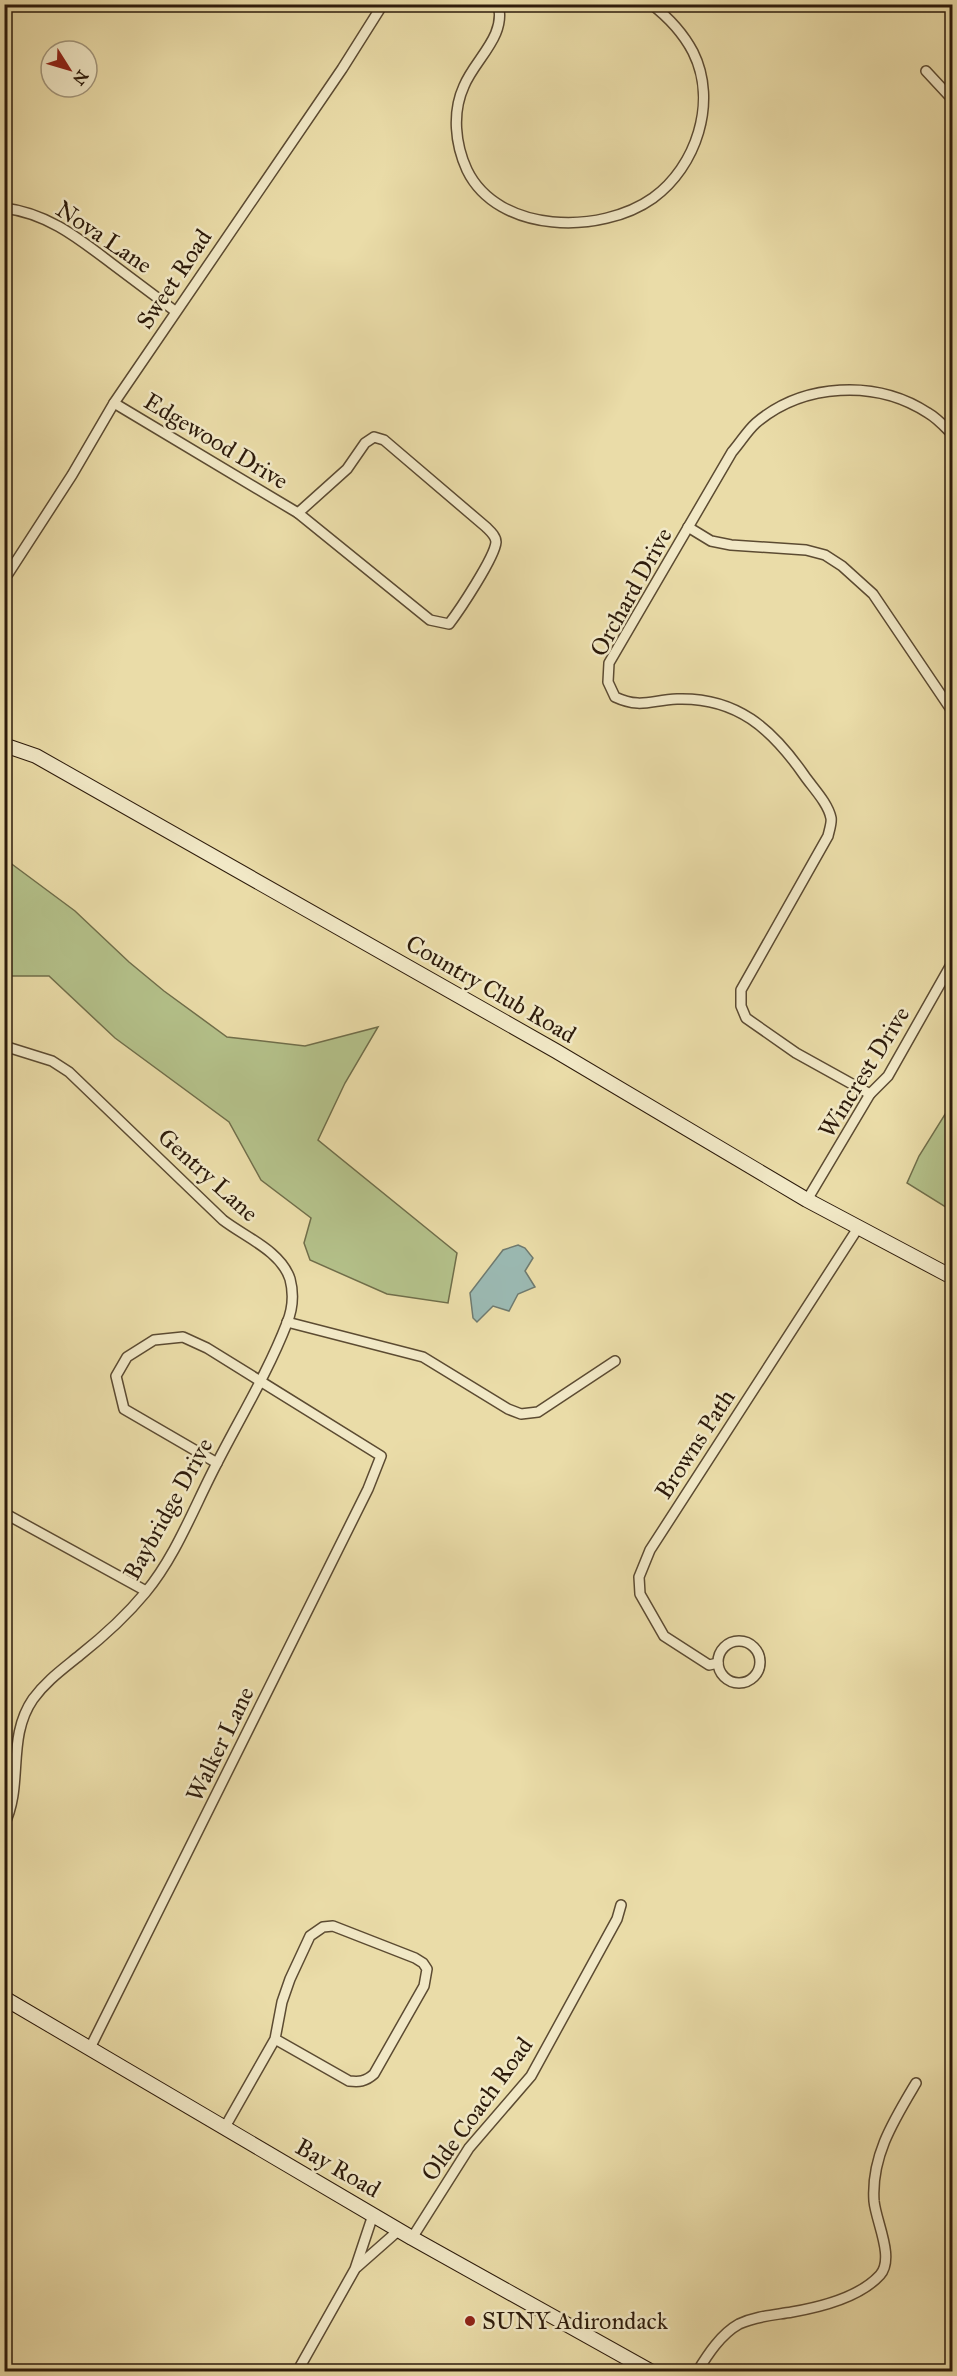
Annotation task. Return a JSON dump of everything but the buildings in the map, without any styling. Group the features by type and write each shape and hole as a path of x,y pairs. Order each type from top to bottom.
{"street":[{"name":"Sweet Road","path":"4,580 72,475 114,403 342,69 383,4"},
{"path":"498,4 500,10 497,32 461,93 457,109 457,141 468,171 485,195 511,211 544,222 586,222 626,213 653,198 679,174 695,145 703,111 702,80 693,52 670,19 651,4"},
{"path":"927,71 952,99"},
{"name":"Nova Lane","path":"4,208 24,210 52,221 175,311"},
{"name":"Orchard Drive","path":"870,1094 796,1053 746,1018 741,1006 741,990 828,836 831,819 825,805 784,746 764,727 734,709 701,699 630,704 615,697 608,682 609,663 732,452 755,424 780,407 812,395 851,388 890,395 928,413 952,434"},
{"name":"Edgewood Drive","path":"114,403 298,513 430,620 449,624 473,587 496,544 495,538 486,526 384,440 374,437 365,443 347,469 298,513"},
{"path":"688,527 711,541 731,545 806,550 825,555 842,566 873,594 952,711"},
{"name":"Country Club Road","path":"4,745 36,756 65,772 556,1051 807,1200 952,1277"},
{"name":"Wincrest Drive","path":"807,1200 870,1094 888,1076 952,963"},
{"name":"Gentry Lane","path":"4,1046 52,1061 69,1072 223,1220 242,1235 266,1248 282,1262 290,1278 294,1298 287,1322 260,1382"},
{"name":"Browns Path","path":"718,1663 709,1665 664,1636 640,1594 639,1577 650,1550 858,1228"},
{"path":"287,1322 423,1358 508,1409 521,1414 538,1412 615,1361"},
{"path":"217,1463 124,1409 116,1376 121,1366 127,1357 154,1340 183,1337 207,1348 260,1382"},
{"name":"Walker Lane","path":"90,2048 368,1489 381,1456 260,1382"},
{"name":"Baybridge Drive","path":"4,1825 14,1796 15,1749 23,1717 32,1700 45,1683 120,1622 161,1572 260,1382"},
{"path":"4,1514 146,1592"},
{"name":"Browns Path","path":"738,1641 753,1646 760,1660 755,1676 740,1683 725,1677 718,1663 723,1647 738,1641"},
{"name":"Olde Coach Road","path":"412,2238 469,2148 531,2076 617,1918 621,1905"},
{"path":"225,2127 275,2039 282,2002 290,1978 310,1936 323,1927 333,1926 415,1958 427,1969 424,1986 374,2074 368,2080 349,2081 275,2039"},
{"name":"Bay Road","path":"4,1998 412,2238 652,2372"},
{"path":"697,2372 725,2334 739,2324 758,2317 795,2312 834,2301 872,2282 885,2268 887,2260 876,2218 874,2199 877,2160 884,2140 916,2083"},
{"path":"297,2372 355,2269 373,2215"},
{"path":"355,2269 399,2230"}],"green space":[{"path":"5,859 75,911 129,962 164,991 227,1037 305,1046 378,1027 345,1083 318,1140 457,1253 448,1303 387,1294 310,1260 304,1243 311,1218 261,1180 229,1122 115,1038 49,976 5,976"},
{"path":"952,1103 952,1211 907,1183 919,1156"}],"water":[{"path":"518,1245 525,1248 533,1258 525,1271 535,1287 518,1294 509,1311 493,1306 477,1322 473,1318 470,1293 503,1250"}],"place":[{"name":"SUNY Adirondack","path":"470,2321"}]}
